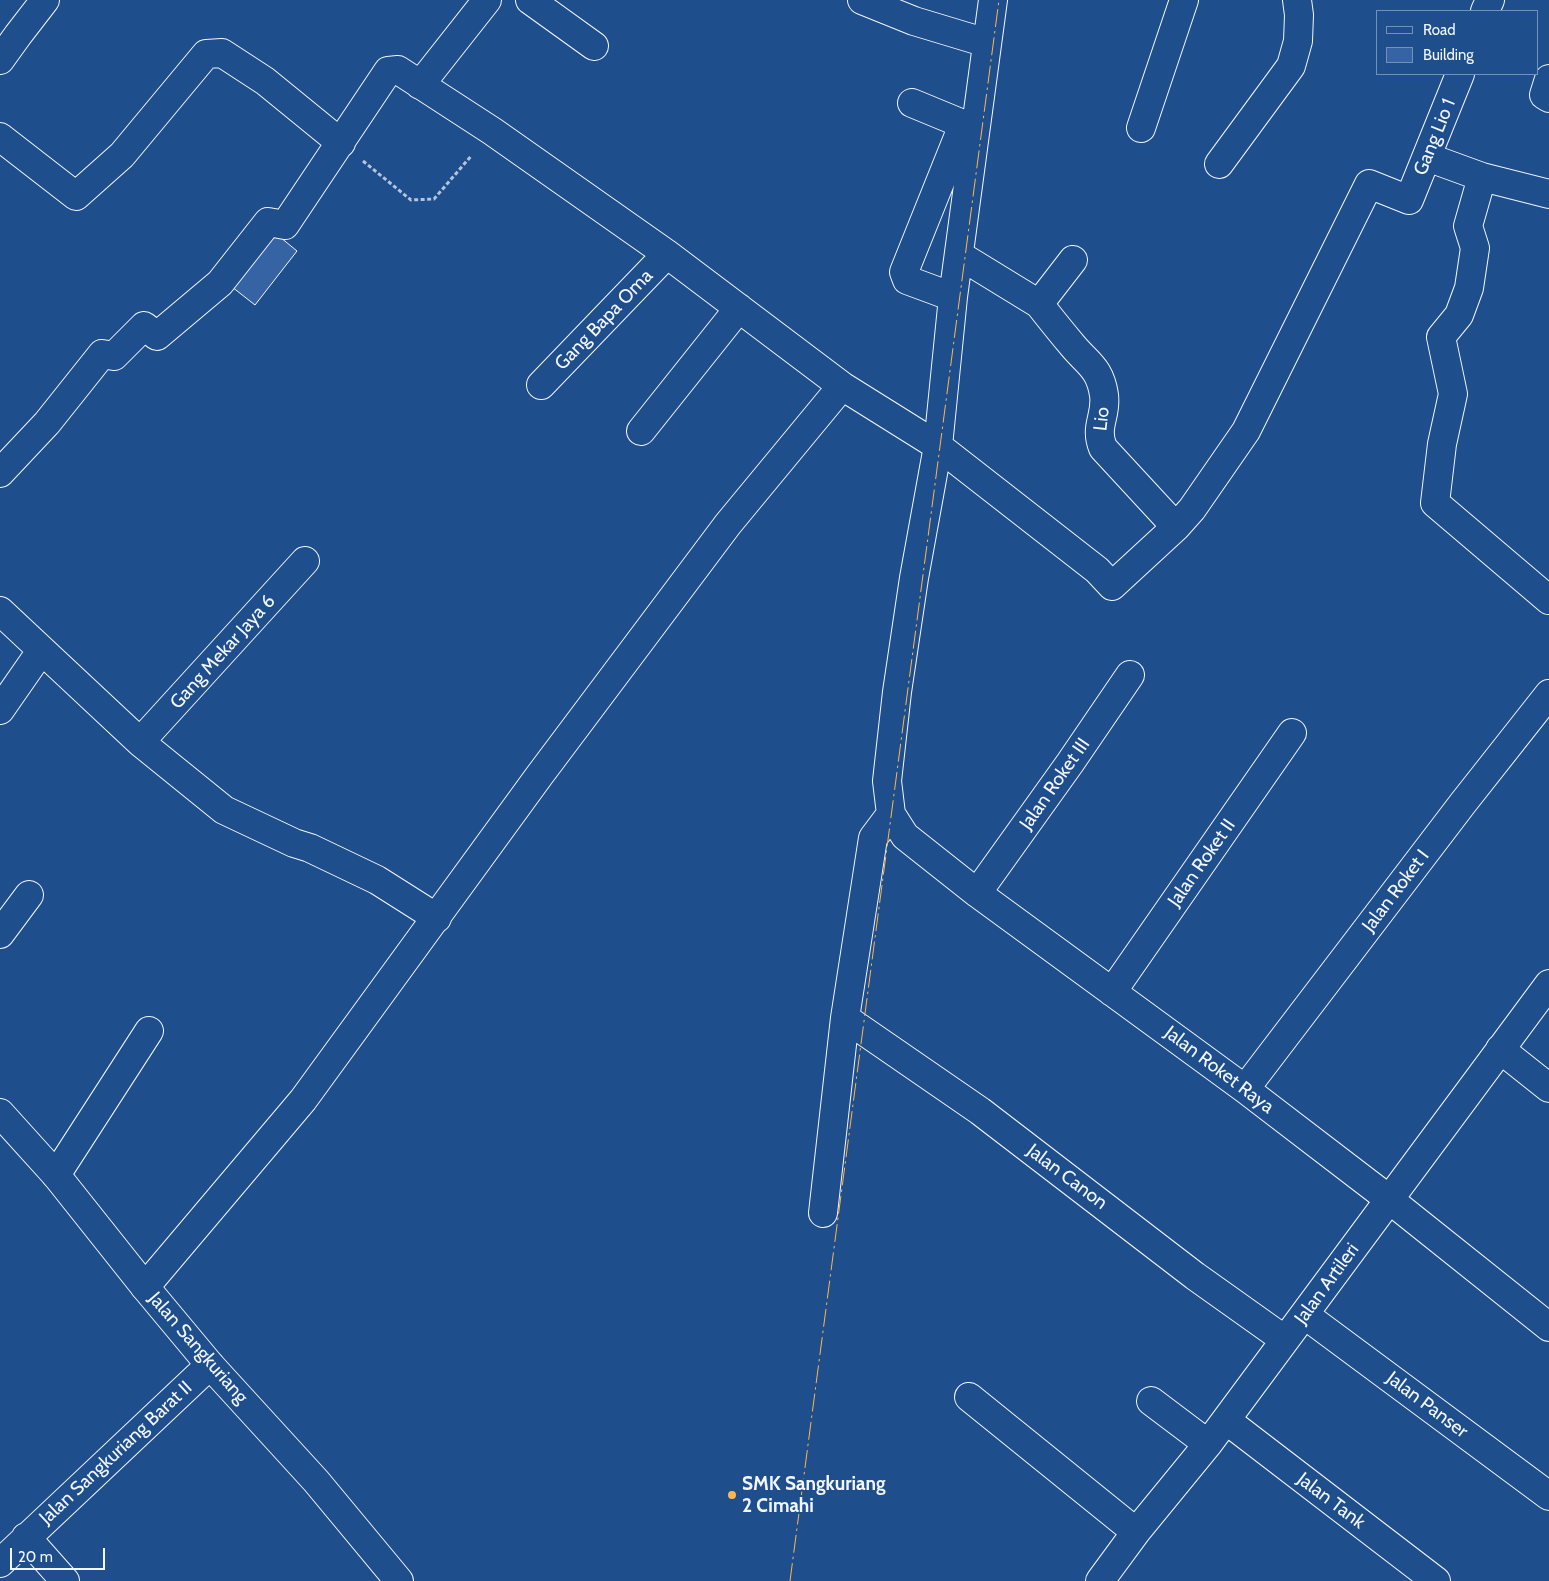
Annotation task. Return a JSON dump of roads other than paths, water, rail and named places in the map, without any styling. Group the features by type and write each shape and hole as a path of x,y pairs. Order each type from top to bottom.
{"street":[{"path":"0,60 46,0"},
{"path":"420,85 487,0"},
{"path":"530,0 594,46"},
{"path":"862,0 914,21 987,43"},
{"path":"823,1212 845,1018 873,838 891,814 887,781 897,692 914,578 938,446 959,256 969,127 987,43 993,0"},
{"path":"1141,128 1184,0"},
{"path":"1219,164 1291,66 1298,40 1299,16 1297,0"},
{"path":"0,137 76,196 122,155 206,54 222,53 265,80 340,143"},
{"path":"0,473 47,424 102,354 114,356 144,326 157,336 220,283 268,222 286,225 388,71 398,70 492,131 667,254 842,386 938,446 1097,570 1110,586 1176,526"},
{"name":"Gang Lio 1","path":"1176,526 1192,509 1246,431 1369,184 1409,200 1460,75"},
{"path":"1549,79 1544,92 1544,95 1549,98"},
{"path":"912,103 969,127"},
{"path":"953,297 907,280 904,272 969,127"},
{"path":"1427,157 1482,177 1548,189"},
{"path":"1482,177 1468,226 1475,248 1469,288 1459,315 1441,337 1453,394 1442,444 1435,503 1549,600"},
{"name":"Gang Bapa Oma","path":"541,385 667,254"},
{"name":"Lio","path":"959,256 1039,304 1076,349 1089,361 1100,378 1105,402 1099,424 1103,448 1176,526"},
{"path":"1039,304 1074,260"},
{"path":"641,431 739,308"},
{"path":"145,1287 303,1100 539,776 728,524 842,386"},
{"name":"Gang Mekar Jaya 6","path":"140,742 306,561"},
{"path":"0,611 140,742 224,810 377,880 437,918"},
{"path":"0,710 41,651"},
{"name":"Jalan Roket III","path":"977,893 1130,675"},
{"name":"Jalan Roket I","path":"1245,1089 1456,811 1549,694"},
{"name":"Jalan Roket II","path":"1112,992 1292,733"},
{"name":"Jalan Roket Raya","path":"891,814 905,836 977,893 1245,1089 1390,1200 1549,1327"},
{"path":"0,934 29,895"},
{"name":"Jalan Artileri","path":"1100,1581 1136,1532 1208,1444 1549,984"},
{"name":"Jalan Canon","path":"845,1018 980,1110 1195,1276 1285,1340"},
{"path":"56,1175 149,1031"},
{"path":"1500,1049 1549,1088"},
{"name":"Jalan Sangkuriang","path":"0,1113 56,1175 210,1365 316,1481 399,1581"},
{"name":"Jalan Panser","path":"1305,1315 1549,1496"},
{"name":"Jalan Sangkuriang Barat II","path":"0,1563 210,1365"},
{"path":"969,1397 1136,1532"},
{"path":"1151,1401 1208,1444"},
{"name":"Jalan Tank","path":"1226,1420 1436,1581"},
{"path":"26,1537 65,1581"}],"place":[{"name":"SMK Sangkuriang 2 Cimahi","path":"732,1495"}]}
